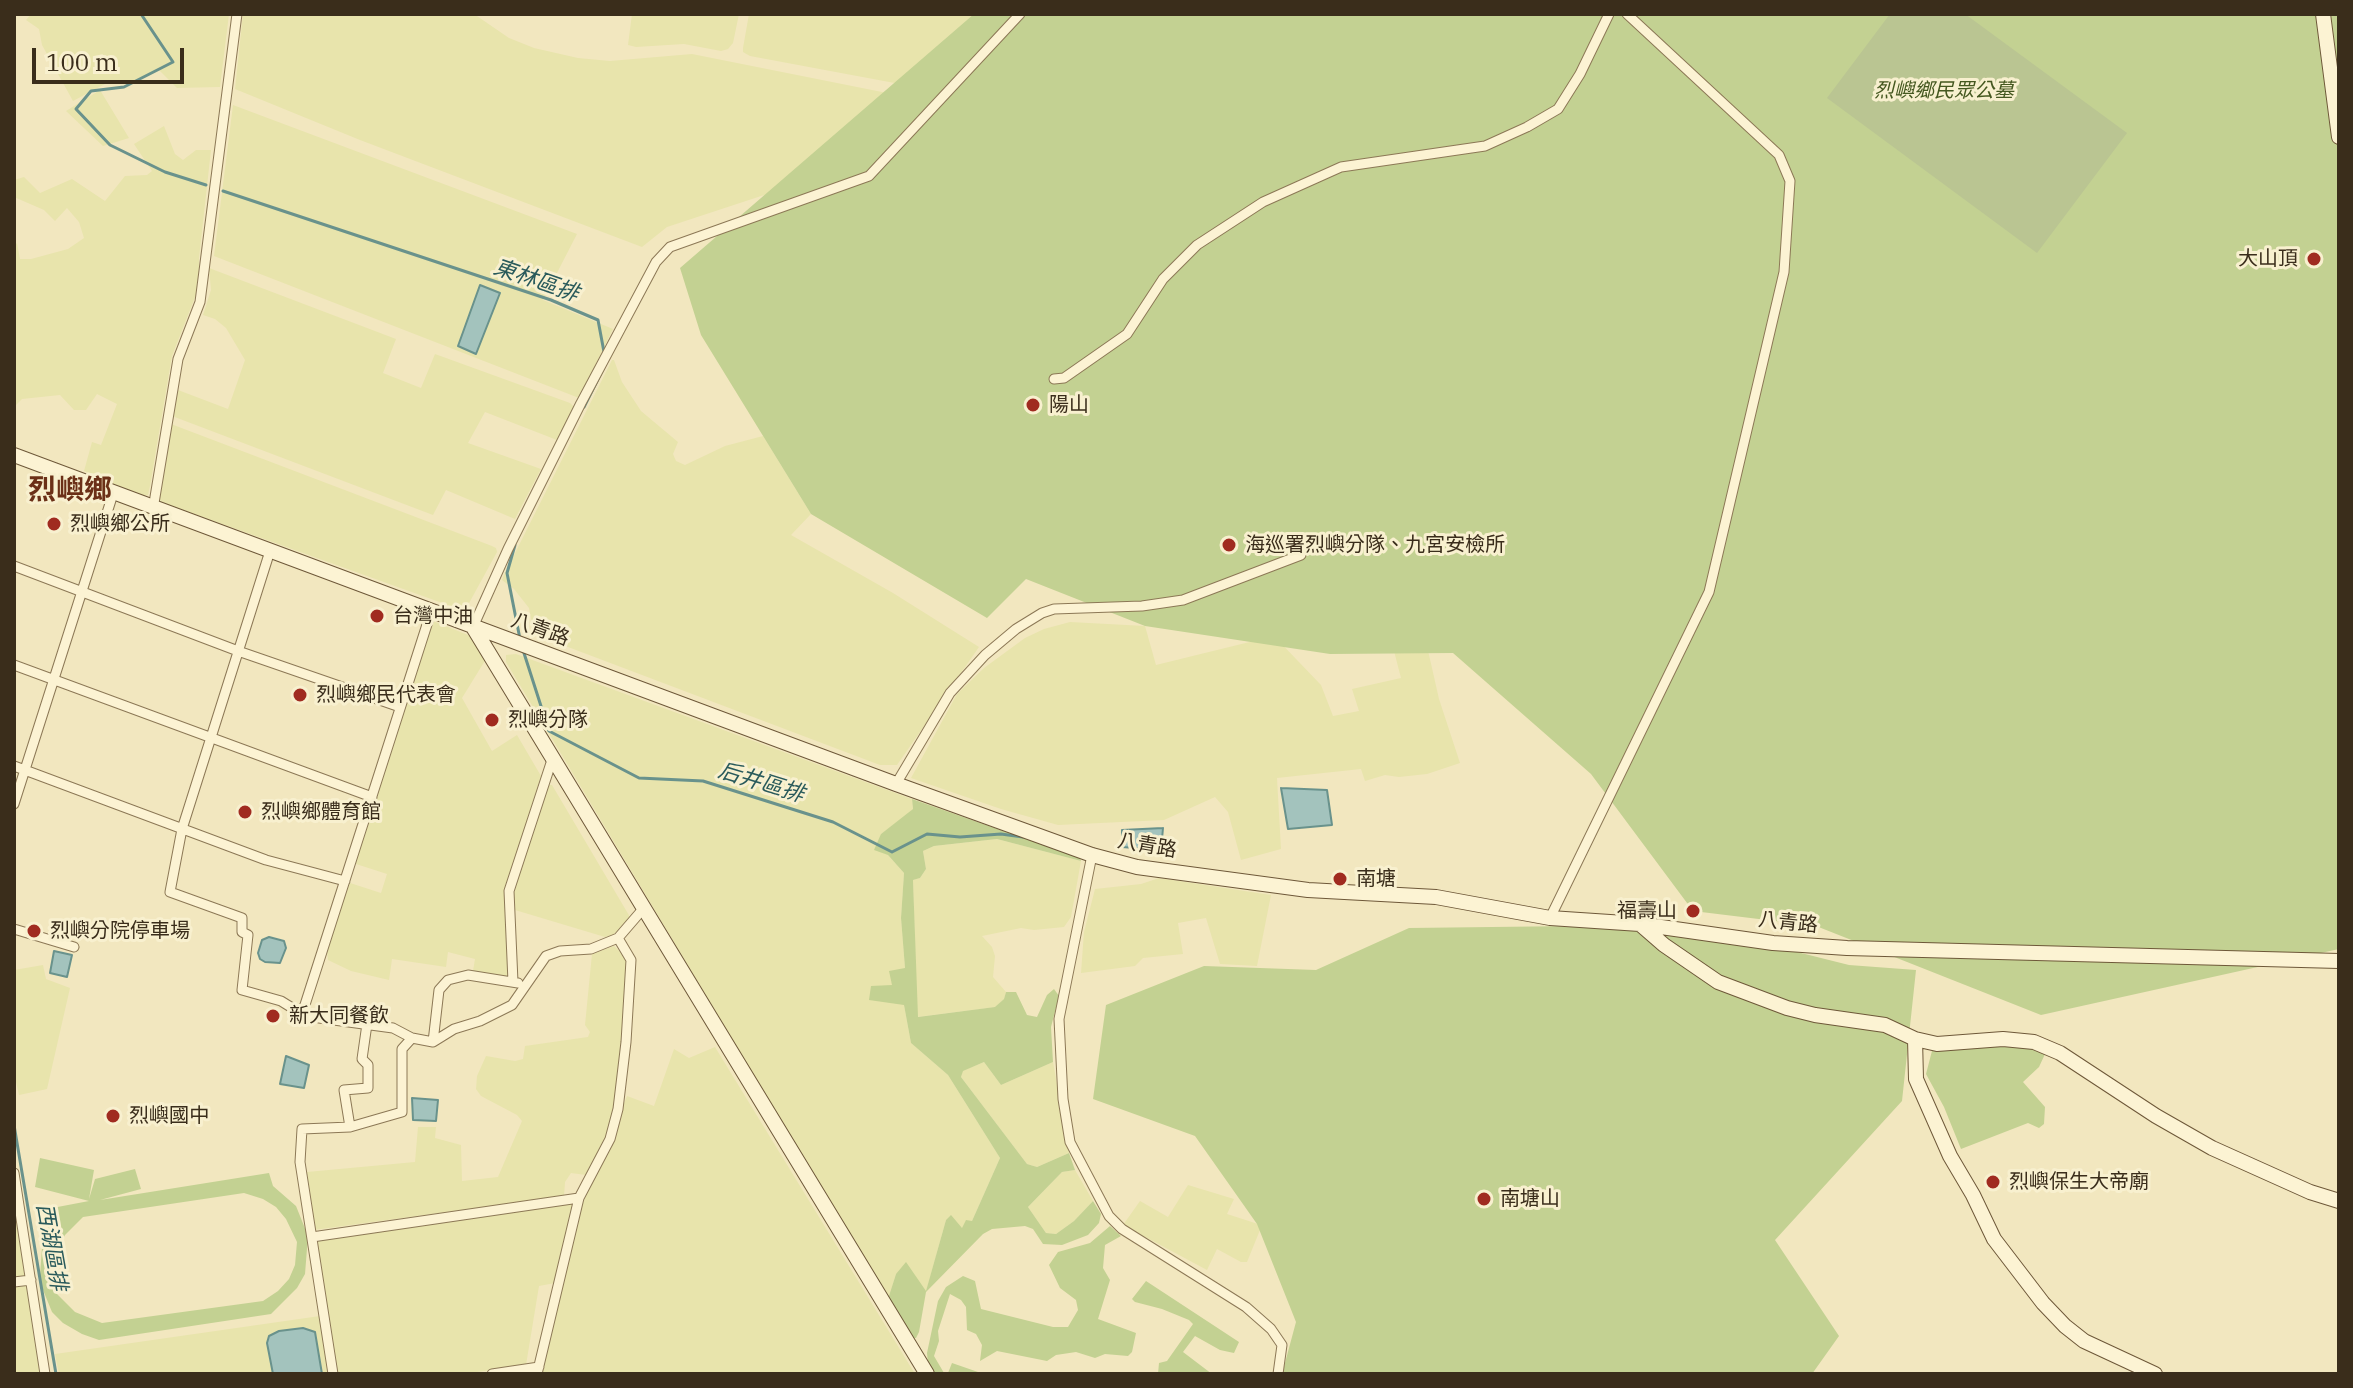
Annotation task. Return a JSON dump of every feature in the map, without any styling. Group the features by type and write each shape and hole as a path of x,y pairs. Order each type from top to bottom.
{"main road":[{"path":"2323,14 2339,137"},
{"name":"八青路","path":"14,455 896,784 1092,855 1153,869 1308,890 1436,897 1550,918 1640,924 1773,943 1847,948 2339,961"},
{"path":"473,627 927,1374"},
{"path":"1640,924 1664,945 1718,982 1787,1008 1885,1025 1915,1039 1937,1044 2003,1039 2034,1042 2060,1053 2156,1116 2212,1148 2310,1192 2339,1201"},
{"path":"1915,1039 1916,1079 1950,1156 1994,1239 2043,1303 2065,1326 2084,1341 2155,1374"}],"street":[{"path":"153,509 178,359 200,302 237,14"},
{"path":"473,627 581,403 656,262 670,247 869,176 1020,14"},
{"path":"1054,379 1064,378 1127,334 1163,279 1197,245 1263,202 1341,167 1485,146 1558,109 1580,74 1609,14"},
{"path":"1550,918 1709,592 1784,272 1790,181 1779,155 1627,14"},
{"path":"14,804 113,494"},
{"path":"270,551 182,829 170,892 242,918 242,932 248,935 242,990 281,1001 302,1014 393,1028 412,1038 433,1042 454,1029 480,1021 512,1005 546,956 560,951 591,949 618,938 643,909"},
{"path":"896,784 950,693 985,655 1016,629 1042,613 1054,609 1142,606 1183,600 1301,555"},
{"path":"14,566 238,651 400,707"},
{"path":"302,1014 431,612"},
{"path":"14,665 372,797"},
{"path":"513,982 509,891 552,760"},
{"path":"14,766 266,860 345,881"},
{"path":"1092,855 1059,1019 1063,1099 1070,1142 1109,1216 1122,1229 1246,1307 1271,1329 1282,1345 1278,1374"},
{"path":"14,929 74,947"},
{"path":"492,1374 538,1370 579,1198 610,1139 618,1109 626,1042 631,960 618,938"},
{"path":"433,1042 439,990 448,980 468,975 526,985"},
{"path":"350,1127 344,1090 368,1088 368,1065 362,1059 367,1024"},
{"path":"333,1374 300,1162 302,1129 350,1127 402,1112 402,1049 412,1038"},
{"path":"14,1173 45,1374"},
{"path":"312,1237 579,1198"},
{"path":"14,1282 31,1280"}],"shaded area":[{"path":"31,14 229,14 220,87 177,88 159,70 129,84 105,84 73,101 42,45 39,29 26,20"},
{"path":"243,14 474,14 509,38 534,48 578,58 610,61 692,54 907,97 837,171 667,227 642,247 235,89"},
{"path":"632,14 739,14 733,43 721,51 684,44 628,45"},
{"path":"749,14 1008,14 932,90 750,56 743,52"},
{"path":"100,90 129,138 103,146 66,111"},
{"path":"233,105 577,234 543,300 613,329 579,398 214,256"},
{"path":"164,126 175,154 183,160 196,150 211,150 199,258 199,287 172,356 150,486 148,495 141,496 84,471 92,442 101,445 117,404 97,394 86,410 74,410 60,395 22,399 14,407 14,246 17,243 20,259 31,259 68,249 84,238 79,222 67,208 55,221 44,210 14,197 14,180 24,177 40,193 72,179 105,201 125,176 147,175 152,171 134,144"},
{"path":"209,268 396,339 383,373 421,388 435,354 570,403 574,407 557,440 485,412 468,443 541,469 515,519 446,490 433,515 172,416 178,390 228,409 245,360 226,328 215,319 203,315 211,290"},
{"path":"612,360 641,411 678,442 673,454 676,461 685,465 725,446 763,436 811,514 791,535 979,647 897,765 880,765 531,633 529,608 502,580"},
{"path":"171,424 492,546 497,552 468,605 459,609 161,502 159,497"},
{"path":"433,621 475,639 486,659 462,698 492,751 517,735 541,776 507,884 505,911 509,977 473,971 475,959 448,952 446,967 392,959 389,980 351,971 328,960 327,951 347,882 381,893 387,874 353,863"},
{"path":"1070,622 1145,626 1156,665 1274,636 1321,685 1333,716 1359,711 1352,689 1401,678 1394,651 1427,646 1439,699 1460,763 1427,774 1385,775 1365,781 1361,769 1277,778 1281,849 1241,860 1228,812 1215,797 1164,820 1058,825 911,778 957,694 984,668 1025,638"},
{"path":"516,654 912,799 913,809 909,814 881,834 888,855 904,873 901,918 904,1005 911,1043 948,1075 1000,1158 972,1221 962,1228 946,1220 926,1292 896,1274 888,1299 506,662 506,655"},
{"path":"549,785 552,785 630,917 613,935 605,937 515,910 511,896"},
{"path":"997,839 1081,861 1071,917 1064,927 1021,928 982,936 995,956 993,977 1006,992 996,1007 917,1017 913,880 920,878 926,869 923,851 934,846"},
{"path":"1159,878 1271,895 1257,966 1220,964 1206,918 1178,923 1183,954 1143,958 1135,966 1081,973 1084,932 1095,889 1141,884"},
{"path":"614,946 627,958 614,1110 603,1146 586,1175 571,1173 565,1182 564,1196 314,1230 307,1172 415,1162 418,1127 436,1127 435,1138 461,1145 462,1181 498,1177 522,1121 517,1115 481,1096 476,1089 477,1076 486,1056 515,1061 523,1059 525,1046 588,1037 590,1032 585,1025 592,954"},
{"path":"43,965 46,979 70,988 47,1089 19,1095 14,1073 14,970"},
{"path":"715,1047 915,1374 542,1374 581,1208 627,1096 654,1106 674,1049 689,1058"},
{"path":"984,1062 1001,1085 1053,1062 1069,1153 1037,1167 1027,1164 961,1077 962,1071"},
{"path":"1075,1170 1093,1201 1056,1234 1046,1233 1028,1207 1062,1172"},
{"path":"1188,1185 1234,1199 1227,1214 1258,1224 1260,1230 1247,1262 1217,1249 1207,1270 1123,1225 1140,1201 1168,1217"},
{"path":"14,1200 27,1276 14,1277"},
{"path":"574,1202 555,1283 539,1286 526,1365 463,1374 336,1374 316,1241"},
{"path":"14,1285 27,1285 40,1374 14,1374"},
{"path":"320,1316 330,1374 59,1374 55,1354"}],"green space":[{"path":"974,14 2339,14 2339,949 2041,1015 1816,926 1693,911 1591,774 1453,653 1330,654 1145,626 1026,579 987,618 811,514 701,335 680,268"},
{"name":"烈嶼鄉民眾公墓","path":"1890,14 1965,14 2127,133 2037,253 1827,98"},
{"path":"912,799 1080,858 1081,861 997,839 934,846 923,851 926,869 920,878 913,880 918,1017 995,1007 1004,999 1006,992 1016,992 1027,1015 1037,1017 1047,995 1054,989 1059,996 1051,1027 1053,1062 1001,1085 984,1062 963,1071 961,1077 1027,1164 1037,1167 1069,1153 1075,1170 1062,1172 1028,1207 1046,1233 1056,1234 1093,1201 1101,1214 1099,1223 1088,1235 1062,1245 1043,1244 1033,1229 1025,1226 992,1229 983,1234 926,1292 916,1338 912,1338 888,1299 896,1274 906,1262 926,1291 946,1220 951,1215 962,1228 966,1220 972,1221 1000,1158 948,1075 911,1043 904,1005 869,1000 871,986 892,985 889,971 905,968 901,918 904,873 888,855 874,850 881,834 913,809"},
{"path":"1575,926 1745,939 1849,965 1916,970 1902,1101 1775,1240 1839,1336 1812,1374 1282,1374 1296,1322 1257,1224 1195,1136 1093,1099 1106,1005 1204,966 1316,970 1409,928"},
{"path":"2002,1043 2029,1046 2045,1054 2039,1067 2023,1082 2045,1107 2044,1124 2039,1128 2028,1123 1961,1149 1926,1074 1933,1047"},
{"path":"40,1158 94,1170 89,1199 95,1179 135,1169 141,1189 100,1200 269,1173 273,1186 296,1206 308,1236 305,1274 297,1288 271,1314 99,1340 63,1323 52,1312 40,1275 42,1248 48,1229 47,1209 89,1201 35,1187","holes":["244,1193 276,1207 286,1219 297,1242 295,1265 289,1279 263,1301 102,1323 75,1312 55,1292 50,1282 55,1253 65,1235 83,1217"]},
{"path":"1110,1226 1121,1236 1105,1245 1103,1268 1110,1280 1098,1319 1136,1333 1132,1352 1128,1356 1105,1354 1095,1358 1076,1352 1056,1355 1047,1361 997,1351 980,1361 982,1345 976,1334 967,1330 966,1307 950,1294 934,1356 944,1373 948,1373 952,1363 978,1372 935,1374 928,1364 927,1353 938,1301 946,1287 963,1276 975,1281 981,1309 1053,1327 1068,1327 1078,1310 1076,1300 1060,1288 1049,1265 1058,1252 1090,1243"},
{"path":"1146,1281 1239,1342 1234,1353 1220,1350 1195,1336 1183,1352 1212,1374 1158,1374 1159,1363 1167,1361 1193,1324 1162,1309 1135,1302 1132,1299"}],"water":[{"path":"480,285 500,293 476,354 458,346"},
{"path":"1281,788 1327,790 1332,825 1288,829"},
{"path":"1163,828 1161,850 1122,847 1122,830"},
{"path":"269,937 284,941 286,948 280,963 260,959 258,953 262,940"},
{"path":"54,951 72,955 67,977 50,973"},
{"path":"286,1056 309,1065 304,1088 280,1084"},
{"path":"412,1098 438,1100 436,1121 413,1120"},
{"path":"303,1328 315,1332 322,1374 273,1374 267,1343 269,1336 279,1331"}],"waterway":[{"name":"東林區排","path":"141,14 173,62 124,87 91,91 76,109 110,145 165,172 206,185"},
{"name":"東林區排","path":"223,191 551,300 598,320 604,352"},
{"name":"東林區排","path":"584,407 604,367"},
{"name":"東林區排","path":"515,545 507,573 520,639"},
{"name":"后井區排","path":"523,650 549,731 639,778 703,781 833,822 892,852 927,834 1023,837"},
{"name":"西湖區排","path":"14,1125 56,1374"}],"place":[{"name":"大山頂","path":"2314,259"},
{"name":"陽山","path":"1033,405"},
{"name":"烈嶼鄉公所","path":"54,524"},
{"name":"海巡署烈嶼分隊、九宮安檢所","path":"1229,545"},
{"name":"台灣中油","path":"377,616"},
{"name":"烈嶼鄉民代表會","path":"300,695"},
{"name":"烈嶼分隊","path":"492,720"},
{"name":"烈嶼鄉體育館","path":"245,812"},
{"name":"南塘","path":"1340,879"},
{"name":"福壽山","path":"1693,911"},
{"name":"烈嶼分院停車場","path":"34,931"},
{"name":"新大同餐飲","path":"273,1016"},
{"name":"烈嶼國中","path":"113,1116"},
{"name":"烈嶼保生大帝廟","path":"1993,1182"},
{"name":"南塘山","path":"1484,1199"}],"district":[{"name":"烈嶼鄉","path":"70,491"}]}
